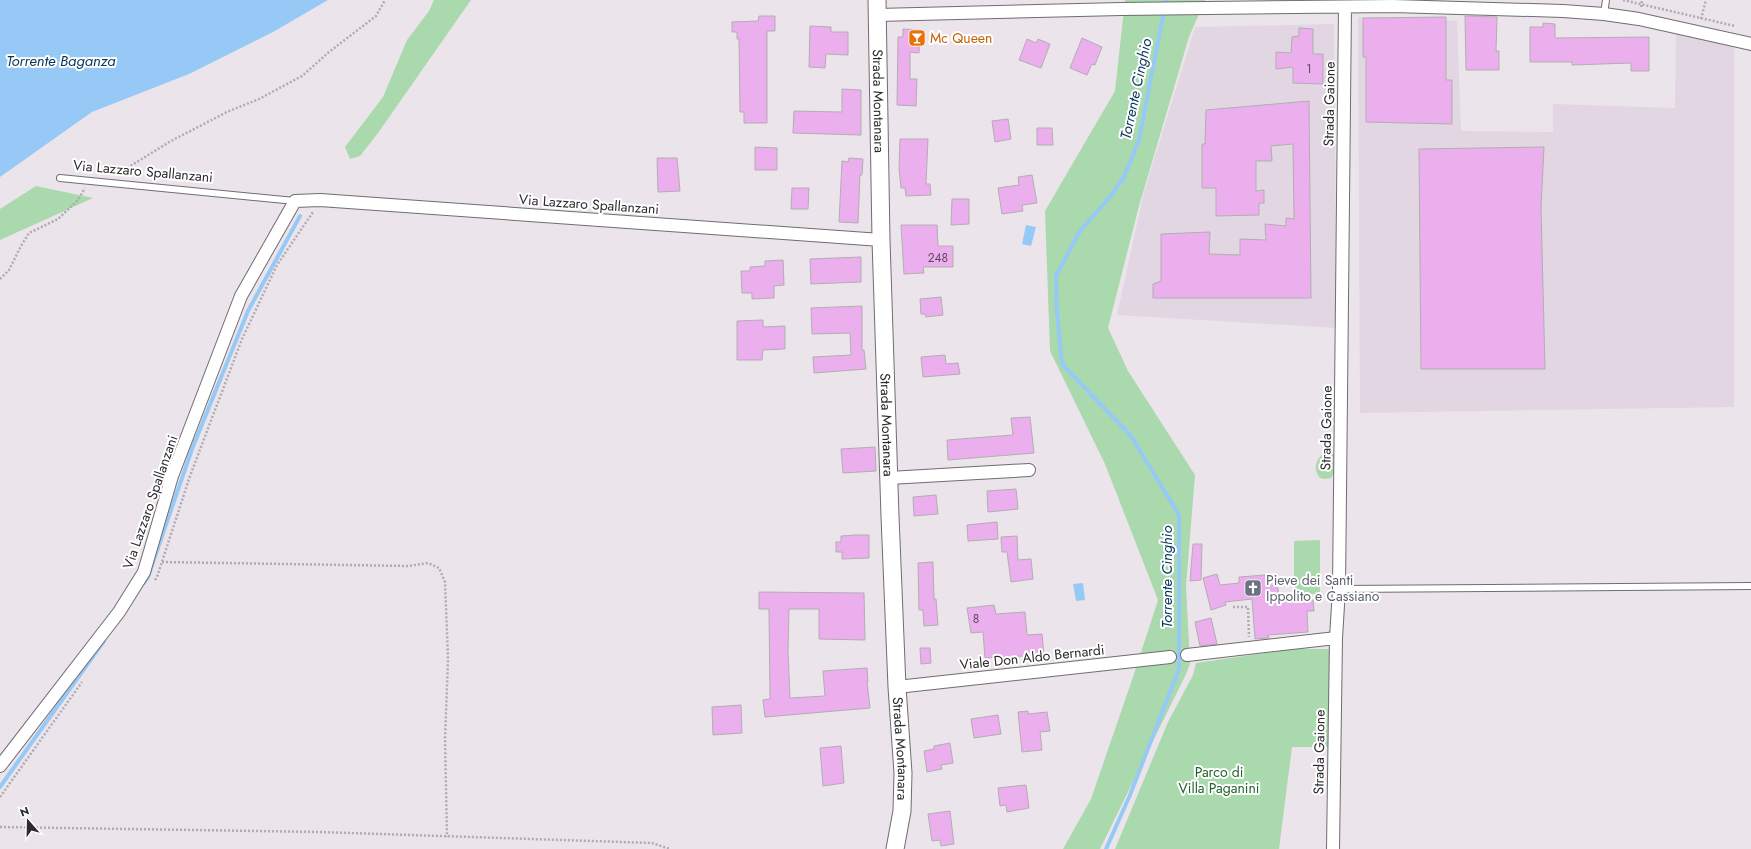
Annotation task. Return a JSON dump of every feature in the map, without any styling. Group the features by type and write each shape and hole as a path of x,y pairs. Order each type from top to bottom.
{"main road":[{"name":"Strada Montanara","path":"877,7 889,478 897,687 903,773 902,811 894,849"}],"street":[{"path":"877,7 1122,5 1147,10 1393,6 1563,11 1604,14 1683,27 1751,44"},
{"name":"Strada Gaione","path":"1333,849 1336,638 1339,589 1345,7"},
{"name":"Via Lazzaro Spallanzani","path":"0,766 119,612 144,572 172,476 241,296 295,201 328,200 882,240"},
{"path":"889,478 1029,470"},
{"path":"1187,655 1336,638"},
{"name":"Viale Don Aldo Bernardi","path":"897,687 1170,657"}],"lane":[{"path":"1604,14 1606,0"},
{"name":"Via Lazzaro Spallanzani","path":"60,178 295,201"},
{"path":"1339,589 1751,586"}],"path":[{"path":"0,279 9,270 29,233 58,219 78,200 89,181 127,168 171,141 227,112 259,99 302,76 329,52 376,16 385,0"},
{"path":"1623,0 1740,27"},
{"path":"1702,18 1706,0"},
{"path":"162,562 408,566 428,563 439,568 445,582 448,660 445,739 447,837"},
{"path":"1233,607 1248,607 1250,649"},
{"path":"0,827 320,832 652,844 670,849"}],"shaded area":[{"path":"1358,17 1457,21 1461,131 1553,132 1553,104 1675,108 1676,32 1734,48 1734,407 1360,413"},
{"path":"1334,24 1337,328 1117,315 1144,192 1195,27"}],"green space":[{"path":"434,0 471,0 378,133 360,156 350,159 345,147 383,97 407,40 429,11"},
{"path":"1125,0 1205,0 1189,37 1139,206 1108,328 1128,371 1195,475 1186,586 1190,664 1100,849 1063,849 1091,799 1158,600 1105,464 1050,351 1045,211 1115,91"},
{"path":"36,186 93,198 0,240 0,209"},
{"path":"1324,452 1330,452 1335,455 1335,472 1331,478 1325,479 1320,478 1316,471 1317,462"},
{"path":"1320,540 1320,594 1294,594 1294,541"},
{"name":"Parco di Villa Paganini","path":"1292,649 1332,649 1332,747 1292,747 1279,849 1115,849 1168,722 1193,675 1196,663"}],"water":[{"name":"Torrente Baganza","path":"0,0 328,0 273,32 189,74 92,112 0,177"},
{"path":"1026,225 1036,227 1031,246 1022,244"},
{"path":"1083,583 1085,600 1076,601 1073,584"}],"building":[{"path":"759,16 775,16 775,31 767,31 767,123 744,123 744,112 740,112 739,39 737,39 737,32 732,32 732,22 758,21"},
{"path":"1465,16 1497,17 1496,51 1499,51 1499,70 1466,70"},
{"path":"1446,17 1446,80 1452,80 1452,124 1366,122 1366,57 1363,57 1363,18"},
{"path":"1543,23 1555,24 1555,38 1649,37 1649,71 1631,71 1631,63 1572,65 1572,62 1530,62 1530,27 1543,27"},
{"path":"810,26 831,27 831,32 848,32 848,55 826,54 825,68 809,67"},
{"path":"1299,28 1313,29 1313,54 1323,54 1323,84 1293,83 1293,67 1276,69 1276,52 1291,53 1292,37 1299,36"},
{"path":"903,29 920,30 919,53 910,52 910,79 917,79 916,106 897,105 898,37 903,37"},
{"path":"1082,38 1102,47 1095,65 1092,64 1087,75 1070,68"},
{"path":"1027,39 1036,43 1038,39 1050,44 1041,68 1019,60"},
{"path":"842,89 861,90 861,135 793,133 794,111 842,112"},
{"path":"1309,101 1311,298 1153,298 1153,284 1161,281 1161,234 1210,232 1209,254 1240,255 1240,239 1266,240 1265,224 1286,226 1286,218 1294,219 1293,144 1271,146 1272,161 1256,161 1256,191 1264,190 1264,203 1259,203 1259,215 1216,216 1216,188 1202,188 1202,144 1205,144 1206,110"},
{"path":"1008,119 1011,139 995,142 992,121"},
{"path":"1037,128 1052,128 1053,145 1037,145"},
{"path":"900,139 928,139 926,184 930,184 931,195 906,196 905,188 901,188 899,168"},
{"path":"755,147 777,148 777,170 755,170"},
{"path":"1544,147 1541,207 1545,369 1421,369 1419,149"},
{"path":"657,158 677,158 680,191 658,192"},
{"path":"849,158 863,159 862,175 860,175 858,223 839,222 842,161 848,162"},
{"path":"1032,175 1037,203 1022,205 1023,211 1002,214 998,188 1019,185 1018,177"},
{"path":"792,188 809,188 808,209 791,209"},
{"path":"952,199 969,199 969,224 951,225"},
{"path":"901,225 937,225 938,246 953,246 953,267 923,267 924,273 904,274"},
{"path":"861,257 861,282 811,284 810,259"},
{"path":"783,260 784,285 774,286 774,298 752,299 752,293 742,293 741,271 750,271 750,267 765,266 765,261"},
{"path":"941,297 943,315 926,317 925,314 921,314 920,299"},
{"path":"862,306 862,350 864,350 866,369 814,373 813,357 851,355 850,333 812,334 811,308"},
{"path":"763,320 763,327 785,326 785,349 763,350 762,360 737,360 737,321"},
{"path":"945,355 946,364 958,363 960,374 923,377 921,357"},
{"path":"1030,417 1034,453 948,460 947,440 1013,435 1011,418"},
{"path":"875,447 876,471 843,473 841,449"},
{"path":"1016,489 1018,509 988,512 987,491"},
{"path":"936,495 938,514 914,516 913,497"},
{"path":"997,522 998,539 968,541 967,525"},
{"path":"869,535 869,558 842,559 842,552 836,552 836,542 841,542 841,536"},
{"path":"1017,536 1018,560 1031,559 1033,579 1011,582 1007,552 1002,552 1001,537"},
{"path":"1193,544 1202,544 1201,580 1190,581"},
{"path":"933,562 934,599 936,599 938,625 924,626 923,610 919,610 918,563"},
{"path":"1217,574 1220,585 1239,583 1239,577 1265,575 1266,584 1276,586 1278,588 1279,602 1313,600 1314,611 1307,611 1308,632 1268,635 1269,638 1255,639 1252,599 1225,602 1226,605 1211,610 1203,578"},
{"path":"759,592 864,593 865,640 819,639 819,609 789,609 788,651 790,698 825,696 823,671 867,668 870,708 765,717 763,700 770,699 769,609 759,609"},
{"path":"994,605 996,614 1025,612 1027,635 1042,634 1044,655 985,658 983,632 971,633 967,608"},
{"path":"1211,618 1217,644 1200,646 1195,622"},
{"path":"920,648 930,648 931,663 921,664"},
{"path":"741,705 742,733 713,735 712,707"},
{"path":"1028,711 1028,714 1047,712 1050,731 1040,732 1042,750 1022,752 1018,712"},
{"path":"998,715 1001,734 974,738 971,719"},
{"path":"950,743 953,763 941,765 942,769 927,772 924,751 934,749 934,746"},
{"path":"841,746 844,783 823,786 820,748"},
{"path":"1026,785 1029,808 1007,812 1006,805 1000,806 998,788"},
{"path":"950,811 954,844 941,846 940,840 932,841 928,814"}],"waterway":[{"name":"Torrente Cinghio","path":"1106,849 1130,795 1179,669 1179,515 1131,436 1062,364 1057,312 1056,276 1080,231 1110,197 1124,177 1139,140 1166,0"},
{"path":"144,583 148,577 192,449 248,311 300,216"},
{"path":"0,787 104,641"}],"place":[{"name":"Mc Queen","path":"917,38"},
{"name":"Pieve dei Santi Ippolito e Cassiano","path":"1253,588"}]}
